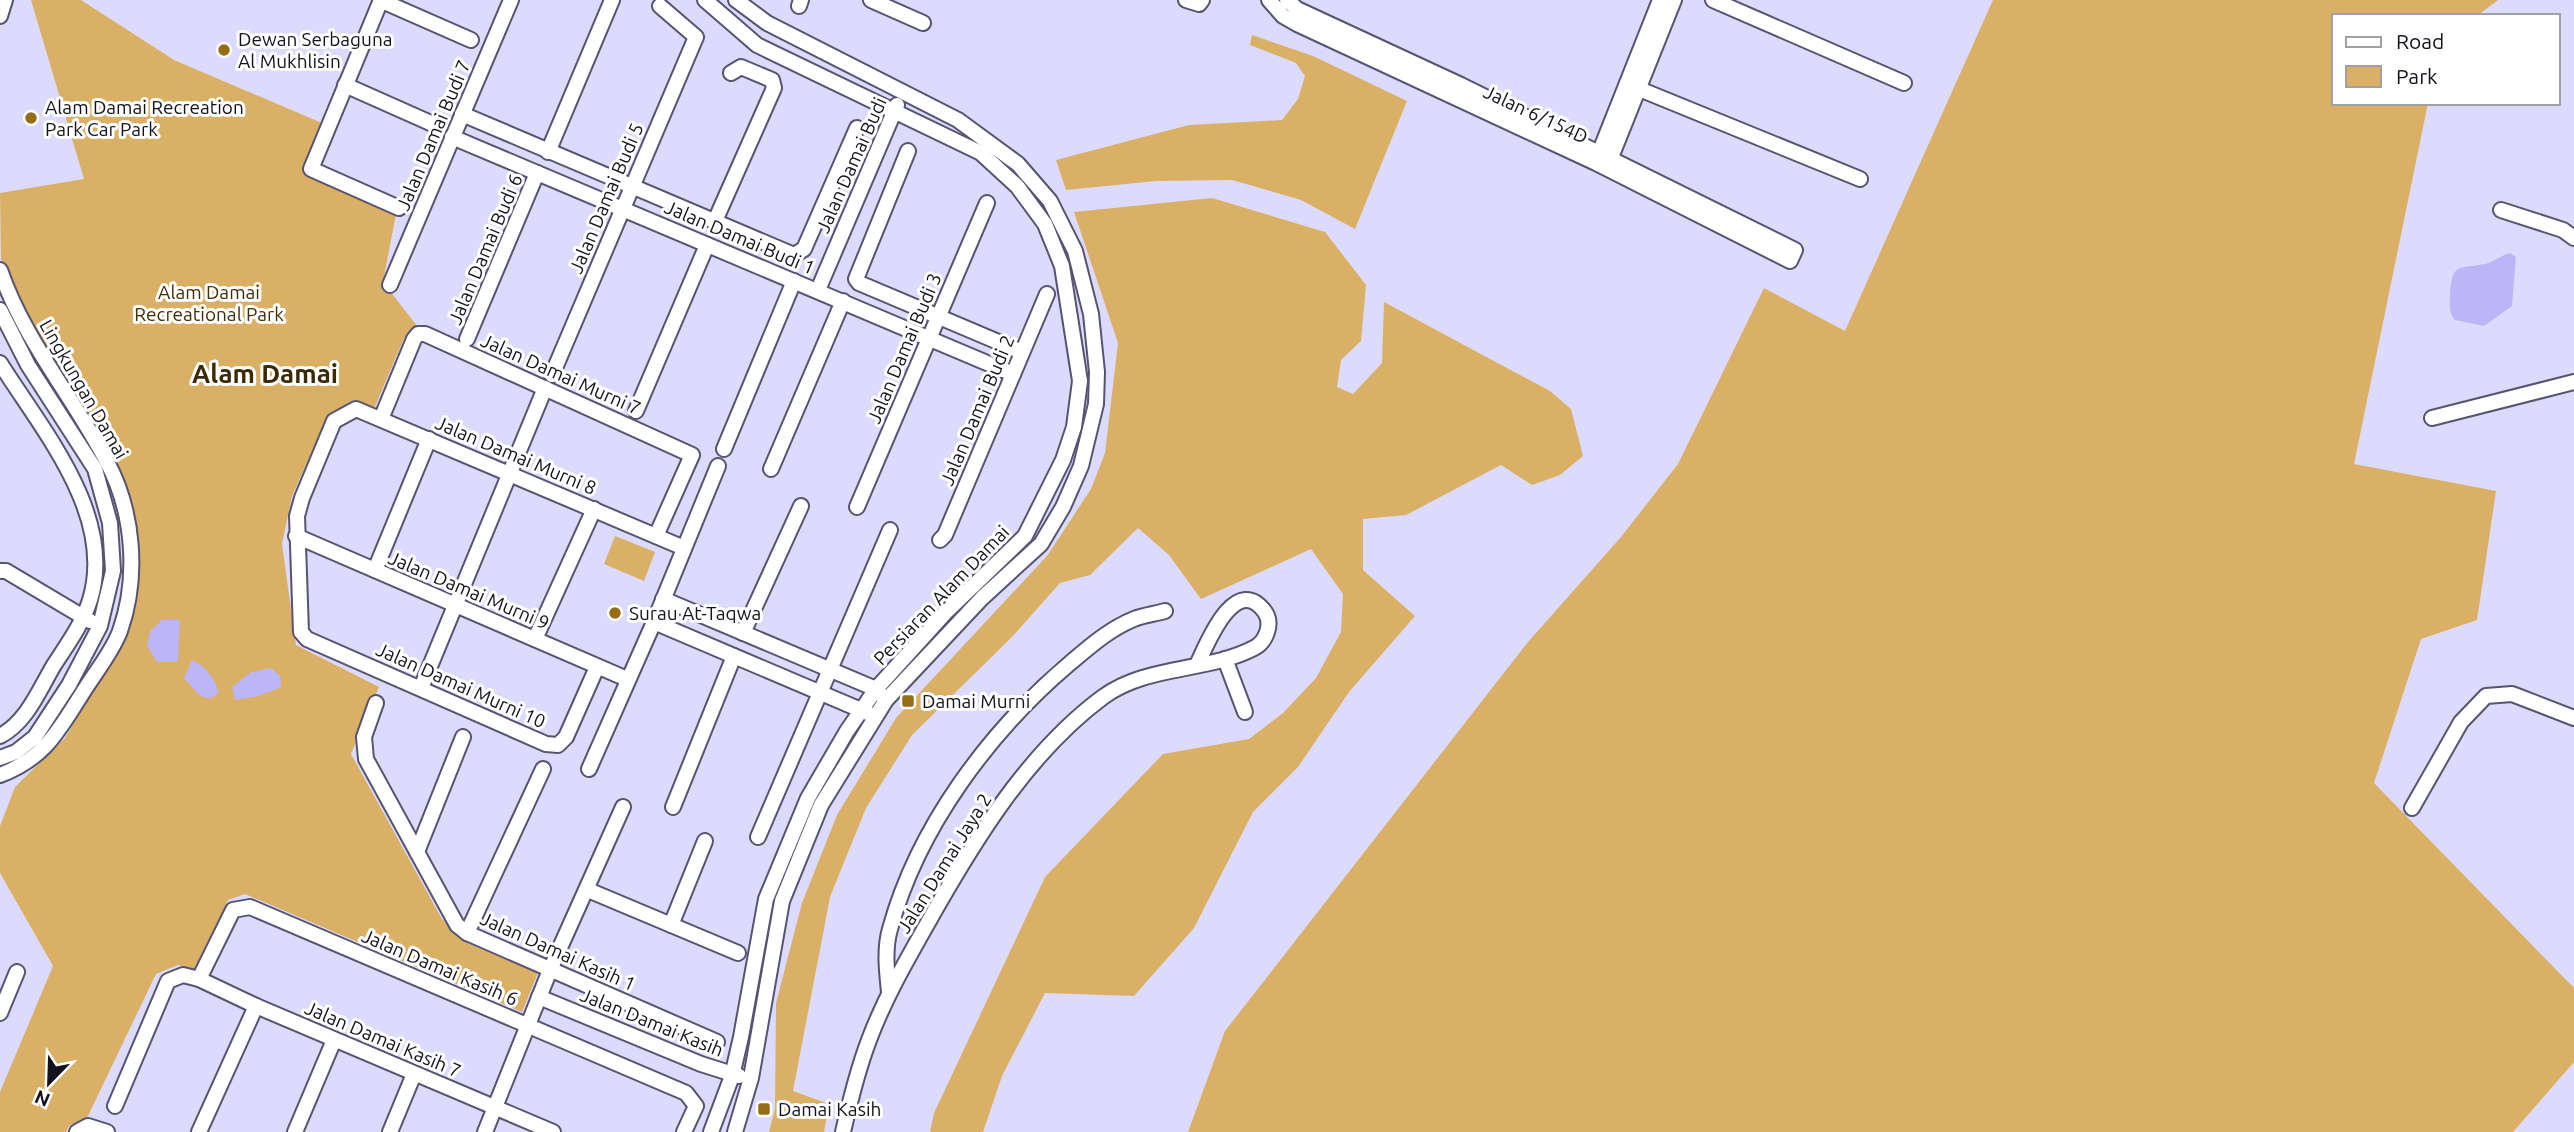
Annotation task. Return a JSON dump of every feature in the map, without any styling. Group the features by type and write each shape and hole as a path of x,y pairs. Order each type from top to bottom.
{"street":[{"path":"0,16 5,0"},
{"path":"399,208 311,169 381,0 471,40"},
{"name":"Jalan Damai Budi 7","path":"390,285 511,0"},
{"path":"548,152 612,0"},
{"name":"Persiaran Alam Damai","path":"705,0 757,45 981,153 1017,186 1045,224 1062,266 1080,381 1074,426 1063,460 1025,536 945,613 881,694 808,798 766,899 732,1076 711,1132"},
{"name":"Persiaran Alam Damai","path":"736,0 767,23 958,120 1018,164 1051,201 1063,222 1075,251 1091,314 1097,372 1096,404 1081,466 1063,507 1041,544 881,694"},
{"path":"871,0 892,4 923,23"},
{"name":"Jalan 6/154D","path":"1269,0 1283,16 1297,24 1603,161"},
{"name":"Jalan 6/154D","path":"1287,0 1297,9 1792,256"},
{"path":"1603,161 1632,87 1660,0"},
{"path":"1632,87 1674,0"},
{"path":"1713,0 1904,83"},
{"name":"Jalan Damai Budi 5","path":"421,688 508,473 696,37 660,6"},
{"path":"462,114 715,221 774,88 772,80 741,67 730,73"},
{"path":"345,85 435,125"},
{"path":"1632,87 1860,179"},
{"name":"Jalan Damai Budi","path":"818,290 903,93"},
{"path":"865,98 881,114 883,135 902,122 922,124"},
{"name":"Jalan Damai Budi","path":"715,221 794,255 799,254 858,128"},
{"name":"Jalan Damai Budi 1","path":"452,137 1013,374"},
{"path":"908,152 856,279 859,283 1023,352"},
{"name":"Jalan Damai Budi 6","path":"467,339 537,173"},
{"name":"Jalan Damai Budi 3","path":"857,507 987,203"},
{"path":"2501,210 2563,230 2574,238"},
{"path":"636,411 707,245"},
{"name":"Lingkungan Damai","path":"0,271 13,305 40,357 107,462 127,520 133,571 119,633 88,684 46,748 25,765 0,775"},
{"path":"724,449 794,281"},
{"name":"Jalan Damai Budi 2","path":"940,540 945,535 1046,294"},
{"path":"771,469 843,301"},
{"name":"Lingkungan Damai","path":"0,310 28,365 95,469 110,523 113,571 100,626 69,685 34,737 16,752 0,758"},
{"name":"Jalan Damai Murni 7","path":"381,419 418,334 549,381 692,455 656,536"},
{"path":"0,363 64,466 87,513 93,546 94,583 83,617 20,722 0,736"},
{"path":"2432,418 2574,382"},
{"name":"Jalan Damai Murni 8","path":"296,536 302,498 334,421 356,409 684,548"},
{"path":"375,570 429,439"},
{"path":"1063,460 1081,466"},
{"path":"589,769 654,622 718,466"},
{"path":"743,633 801,506"},
{"path":"535,639 594,509"},
{"path":"758,837 890,530"},
{"name":"Jalan Damai Murni 9","path":"296,536 627,680"},
{"name":"Jalan Damai Murni 10","path":"296,536 301,632 307,639 546,744 558,745 566,737 597,667"},
{"path":"0,571 6,571 100,626"},
{"path":"663,599 881,694"},
{"name":"Jalan Damai Jaya 2","path":"843,1132 868,1041 889,992 987,825 1044,752 1087,709 1109,693 1256,648 1264,640 1269,620 1264,610 1246,602 1235,604 1225,611 1197,665"},
{"path":"889,992 886,961 889,930 919,852 990,744 1038,691 1097,640 1133,619 1165,611"},
{"path":"654,622 867,713"},
{"path":"716,622 709,626 708,638 718,649"},
{"path":"673,807 734,656"},
{"path":"1225,659 1245,712"},
{"path":"2412,808 2461,722 2486,696 2512,694 2574,718"},
{"name":"Jalan Damai Kasih 1","path":"376,703 366,726 363,748 450,915 467,933 717,1042"},
{"name":"Persiaran Alam Damai","path":"734,1132 751,1078 782,901 821,805 867,713"},
{"path":"417,852 463,737"},
{"path":"467,933 543,769"},
{"path":"485,1132 550,970 623,807"},
{"path":"671,925 705,841"},
{"path":"588,890 738,953"},
{"name":"Jalan Damai Kasih 6","path":"199,979 233,910 250,907 686,1093 696,1106 684,1132"},
{"path":"0,1013 17,972"},
{"path":"115,1106 168,981 183,975 199,979"},
{"name":"Jalan Damai Kasih 7","path":"199,979 334,1040 553,1132"},
{"name":"Jalan Damai Kasih","path":"539,997 732,1076 751,1078"},
{"path":"199,1132 256,1006"},
{"path":"295,1132 334,1040"},
{"path":"390,1132 414,1074"},
{"path":"77,1132 88,1126 107,1132"}],"green space":[{"name":"Alam Damai Recreational Park","path":"31,0 81,0 174,60 322,123 304,169 396,214 383,282 421,331 404,338 374,409 353,400 328,415 292,496 282,544 296,645 379,687 351,754 442,919 469,944 538,973 522,1012 245,894 228,900 194,969 178,965 156,974 88,1116 69,1126 66,1132 0,1132 0,1092 53,966 0,873 0,826 15,787 65,738 117,649 138,575 130,504 47,351 1,259 0,193 84,179"},
{"path":"1993,0 2498,0 2480,14 2332,14 2332,105 2428,105 2354,464 2496,491 2477,620 2421,639 2374,783 2574,988 2574,1062 2513,1132 1188,1132 1225,1031 1528,642 1621,537 1678,464 1764,288 1845,331"},
{"path":"1252,35 1313,56 1407,101 1355,229 1301,200 1232,180 1156,181 1066,190 1056,160 1189,125 1282,120 1298,99 1305,76 1296,63 1250,45"},
{"path":"1212,198 1325,232 1366,285 1361,341 1341,360 1337,387 1353,394 1382,363 1384,302 1550,391 1571,409 1583,456 1560,475 1532,485 1501,465 1406,515 1363,519 1363,570 1415,616 1349,692 1298,767 1253,812 1194,928 1134,996 1045,993 1002,1076 983,1132 930,1132 934,1113 1045,877 1163,754 1249,739 1283,713 1316,678 1341,632 1343,594 1311,549 1201,599 1169,555 1138,528 1090,575 1060,583 1012,637 912,735 866,808 830,897 793,1091 829,1104 824,1132 769,1132 775,1109 776,1003 802,903 837,815 896,718 1047,556 1091,489 1105,453 1118,343 1074,212"},
{"path":"615,536 655,552 644,581 604,564"}],"shaded area":[{"path":"2510,253 2516,257 2512,306 2484,326 2455,320 2450,305 2451,284 2455,272 2463,267 2488,263"},
{"path":"162,620 180,620 178,662 157,662 147,646 150,631"},
{"path":"192,660 209,673 219,693 209,699 199,695 184,678"},
{"path":"271,668 280,676 281,687 259,696 235,700 232,687 251,672"}],"place":[{"name":"Dewan Serbaguna Al Mukhlisin","path":"224,50"},
{"name":"Alam Damai Recreation Park Car Park","path":"31,118"},
{"name":"Surau At-Taqwa","path":"615,613"},
{"name":"Damai Murni","path":"908,701"},
{"name":"Damai Kasih","path":"764,1109"}],"district":[{"name":"Alam Damai","path":"265,374"}]}
